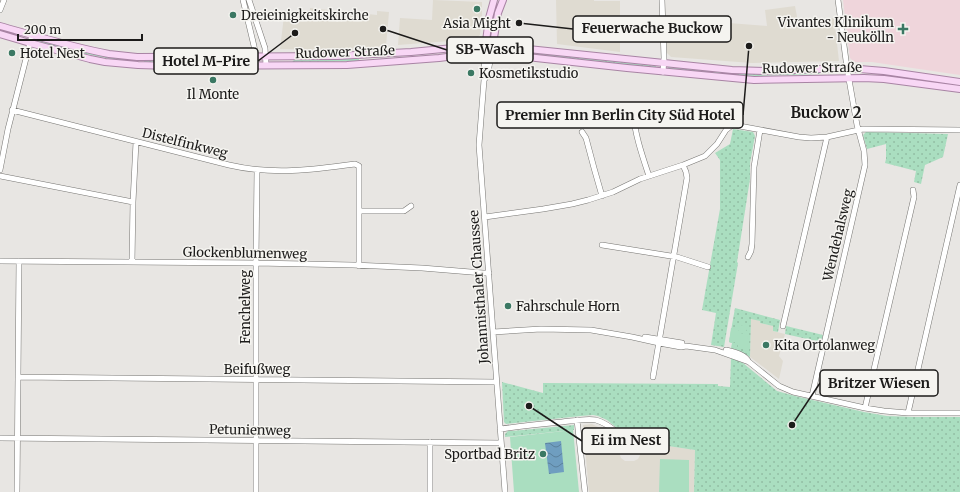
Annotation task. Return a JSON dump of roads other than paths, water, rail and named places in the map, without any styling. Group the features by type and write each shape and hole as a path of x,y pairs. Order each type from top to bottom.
{"main road":[{"name":"Johannisthaler Chaussee","path":"488,55 485,47 488,18 494,0"},
{"name":"Johannisthaler Chaussee","path":"488,55 493,47 498,13 503,0"},
{"name":"Rudower Straße","path":"0,26 95,51 137,57 348,56 475,46 528,48 732,70 767,71 847,68 884,71 960,82"},
{"name":"Rudower Straße","path":"0,34 100,61 136,65 347,65 460,55 488,55 527,57 663,72 754,80 848,78 884,79 960,89"},
{"path":"527,57 528,48"},
{"path":"370,55 371,63"},
{"path":"136,65 137,57"},
{"path":"222,57 222,66"},
{"path":"289,57 289,66"}],"street":[{"path":"0,10 4,0"},
{"path":"243,0 257,65"},
{"path":"249,0 265,48 266,66"},
{"path":"662,0 663,72"},
{"name":"Wendehalsweg","path":"812,396 865,165 864,151 848,78 838,0"},
{"path":"0,170 12,110 32,35"},
{"name":"Johannisthaler Chaussee","path":"488,55 484,80 479,145 505,492"},
{"name":"Distelfinkweg","path":"12,110 241,168 291,171 356,164 359,166 359,211"},
{"path":"633,112 638,142 649,176"},
{"path":"485,217 572,204 602,196 649,176 705,156 717,144 726,130 731,126 811,138 826,137 859,129 960,130"},
{"path":"748,258 752,244 754,167 760,130"},
{"path":"582,132 586,138 602,196"},
{"path":"783,326 826,137"},
{"path":"132,262 136,142"},
{"path":"653,377 687,178 683,164"},
{"name":"Fenchelweg","path":"256,492 257,170"},
{"path":"0,176 134,202"},
{"path":"908,413 960,185"},
{"path":"865,408 914,197 913,190"},
{"path":"359,266 359,211 404,211 411,206"},
{"path":"602,245 673,256 708,267"},
{"name":"Glockenblumenweg","path":"0,261 256,263 422,268 489,273"},
{"path":"17,492 19,261"},
{"path":"493,332 558,329 591,330 632,337 638,336 659,341 682,343 686,346 721,351 724,354 750,362 779,386 793,392 884,411 908,413 960,413 960,407"},
{"name":"Beifußweg","path":"18,378 496,382"},
{"path":"500,429 577,420 594,420 610,427 622,437 629,447"},
{"path":"577,420 585,492"},
{"name":"Petunienweg","path":"0,438 501,443"},
{"path":"430,442 430,492"}],"water":[{"path":"561,441 564,472 549,474 545,443"}],"place":[{"name":"Asia Might","path":"477,9"},
{"name":"Dreieinigkeitskirche","path":"233,15"},
{"name":"Feuerwache Buckow","path":"519,23"},
{"name":"SB-Wasch","path":"383,29"},
{"name":"Vivantes Klinikum - Neukölln","path":"903,29"},
{"name":"Hotel M-Pire","path":"295,33"},
{"name":"Premier Inn Berlin City Süd Hotel","path":"749,46"},
{"name":"Hotel Nest","path":"12,53"},
{"name":"Kosmetikstudio","path":"471,73"},
{"name":"Il Monte","path":"213,80"},
{"name":"Fahrschule Horn","path":"508,306"},
{"name":"Kita Ortolanweg","path":"766,345"},
{"name":"Ei im Nest","path":"529,406"},
{"name":"Britzer Wiesen","path":"792,425"},
{"name":"Sportbad Britz","path":"543,454"}],"district":[{"name":"Buckow 2","path":"826,112"}]}
